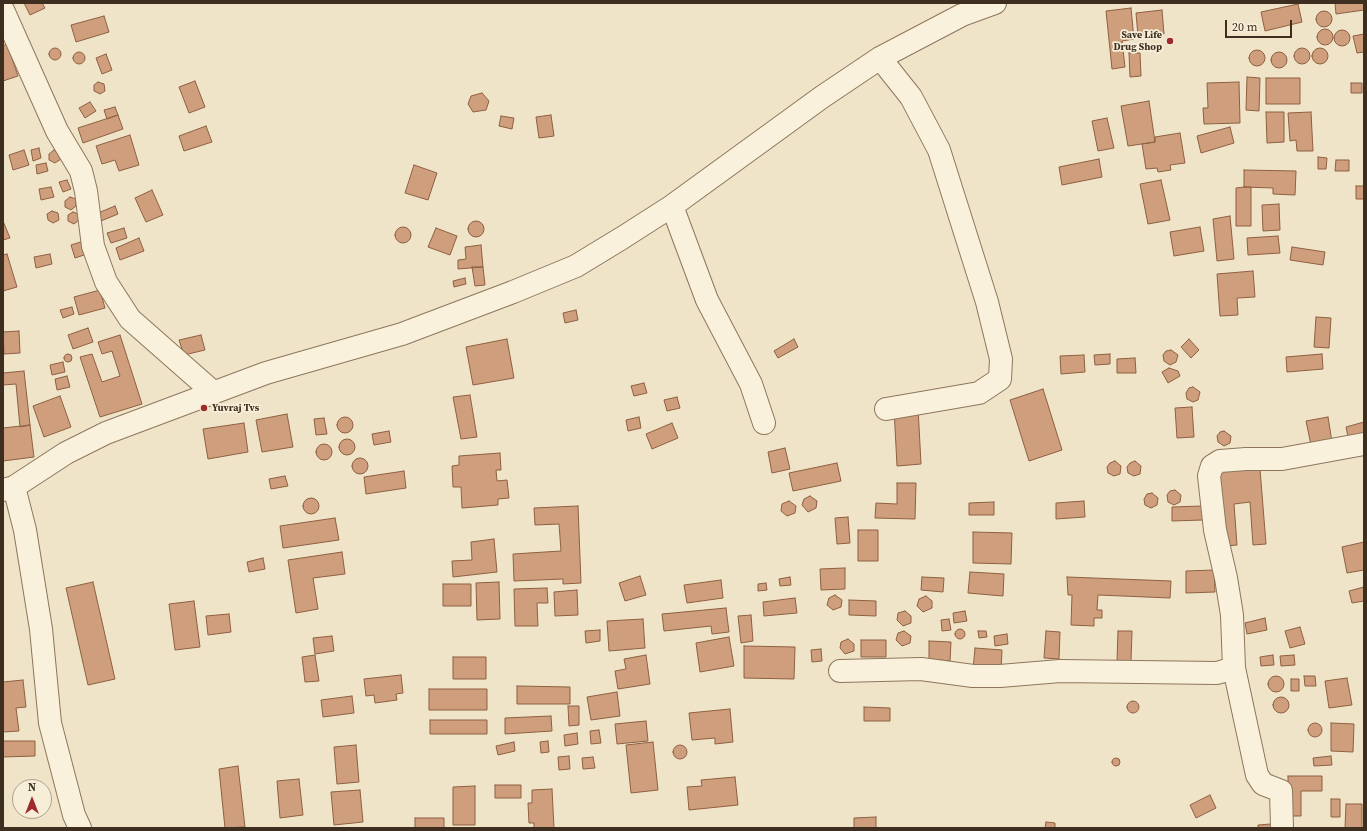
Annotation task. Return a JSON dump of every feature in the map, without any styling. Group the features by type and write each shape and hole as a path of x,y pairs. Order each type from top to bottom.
{"street":[{"path":"80,828 74,815 50,723 42,629 25,530 8,489 66,453 106,433 182,406 213,392 266,373 402,334 513,292 576,266 672,206 822,97 880,58 962,15 995,3"},
{"path":"3,10 57,131 81,171 86,191 93,246 106,282 130,319 213,392"},
{"path":"880,58 911,97 939,150 987,302 1001,359 1000,379 979,393 886,409"},
{"path":"672,206 707,300 751,384 764,423"},
{"path":"1282,828 1281,791 1263,784 1257,774 1234,668 1232,615 1226,578 1215,530 1209,476 1212,466 1220,461 1282,459 1364,444"},
{"path":"840,671 922,669 973,676 1000,676 1060,671 1217,673 1234,668"}],"building":[{"path":"24,3 42,3 45,8 30,15"},
{"path":"1335,3 1364,3 1364,10 1336,14"},
{"path":"1298,4 1302,22 1265,31 1261,12"},
{"path":"1131,8 1134,39 1122,41 1125,67 1112,69 1106,11"},
{"path":"1162,10 1164,34 1138,36 1136,13"},
{"path":"1324,11 1331,16 1332,19 1327,26 1324,27 1317,22 1316,19 1321,12"},
{"path":"104,16 109,32 76,42 71,25"},
{"path":"1325,29 1332,34 1333,37 1328,44 1325,45 1318,40 1317,37 1322,30"},
{"path":"1342,30 1349,35 1350,38 1345,45 1342,46 1335,41 1334,38 1339,31"},
{"path":"1364,34 1364,52 1357,53 1353,36"},
{"path":"7,44 18,76 3,81 3,46"},
{"path":"53,48 57,48 61,54 57,60 53,60 49,56 49,52"},
{"path":"1302,48 1309,53 1310,56 1305,63 1302,64 1295,59 1294,56 1299,49"},
{"path":"1320,48 1327,53 1328,56 1323,63 1320,64 1313,59 1312,56 1317,49"},
{"path":"1257,50 1264,55 1265,58 1260,65 1257,66 1250,61 1249,58 1254,51"},
{"path":"77,52 81,52 85,58 81,64 77,64 73,60 73,56"},
{"path":"1279,52 1286,57 1287,60 1282,67 1279,68 1272,63 1271,60 1276,53"},
{"path":"1129,53 1140,53 1141,76 1130,77"},
{"path":"106,54 112,70 102,74 96,58"},
{"path":"1247,77 1260,78 1259,111 1246,110"},
{"path":"1266,78 1300,78 1300,104 1266,104"},
{"path":"195,81 205,107 189,113 179,87"},
{"path":"98,82 104,84 105,91 100,94 94,91 94,85"},
{"path":"1239,82 1240,123 1204,124 1203,108 1208,108 1207,83"},
{"path":"1351,83 1362,83 1362,93 1351,93"},
{"path":"482,93 489,101 486,110 473,112 468,104 471,96"},
{"path":"1149,101 1155,142 1128,146 1121,106"},
{"path":"90,102 96,111 85,118 79,108"},
{"path":"115,107 118,115 107,119 104,110"},
{"path":"1266,112 1284,112 1284,142 1267,143"},
{"path":"1311,112 1313,151 1297,151 1296,140 1290,141 1288,113"},
{"path":"118,115 123,129 83,143 78,128"},
{"path":"551,115 554,136 539,138 536,117"},
{"path":"501,116 514,118 512,129 499,126"},
{"path":"1107,118 1114,148 1098,151 1092,121"},
{"path":"206,126 212,142 184,151 179,136"},
{"path":"1230,127 1234,143 1201,153 1197,136"},
{"path":"1180,133 1185,163 1170,165 1171,170 1158,172 1157,168 1146,169 1142,144 1155,142 1155,137"},
{"path":"130,135 139,165 119,171 115,160 102,164 96,146"},
{"path":"39,148 41,158 33,161 31,150"},
{"path":"24,150 29,165 13,170 9,155"},
{"path":"54,150 60,153 61,159 55,163 49,160 49,154"},
{"path":"1318,157 1327,158 1326,169 1318,169"},
{"path":"1099,159 1102,177 1062,185 1059,167"},
{"path":"1336,160 1349,160 1349,171 1335,171"},
{"path":"46,163 48,171 37,174 36,165"},
{"path":"414,165 437,173 428,200 405,193"},
{"path":"1244,170 1296,171 1295,195 1273,194 1273,188 1244,187"},
{"path":"67,180 71,189 63,192 59,182"},
{"path":"1161,180 1170,220 1148,224 1140,184"},
{"path":"1356,186 1364,186 1364,199 1356,199"},
{"path":"51,187 54,197 41,200 39,189"},
{"path":"1251,187 1251,226 1236,226 1236,188"},
{"path":"152,190 163,215 146,222 135,198"},
{"path":"70,197 76,199 76,206 71,210 65,207 65,201"},
{"path":"1279,204 1280,230 1263,231 1262,205"},
{"path":"115,206 118,214 101,221 98,213"},
{"path":"52,211 58,213 59,220 53,223 48,220 47,214"},
{"path":"73,212 78,214 79,220 74,224 68,221 68,215"},
{"path":"1230,216 1234,259 1217,261 1213,219"},
{"path":"3,221 10,238 3,240"},
{"path":"473,221 479,221 484,226 482,235 479,237 473,237 468,232 468,226"},
{"path":"400,227 406,227 411,232 409,241 406,243 400,243 395,238 395,232"},
{"path":"1200,227 1204,251 1174,256 1170,232"},
{"path":"124,228 127,238 111,243 107,233"},
{"path":"436,228 457,236 450,255 428,247"},
{"path":"1278,236 1280,253 1248,255 1247,238"},
{"path":"139,238 144,251 120,260 116,248"},
{"path":"87,240 90,253 75,258 71,245"},
{"path":"481,245 483,267 458,269 458,260 466,259 465,247"},
{"path":"1292,247 1325,252 1323,265 1290,260"},
{"path":"7,254 17,287 3,291 3,255"},
{"path":"50,254 52,264 36,268 34,257"},
{"path":"472,267 483,267 485,285 475,286"},
{"path":"1253,271 1255,297 1237,298 1238,315 1220,316 1217,274"},
{"path":"465,278 466,284 454,287 453,281"},
{"path":"100,290 105,308 79,315 74,297"},
{"path":"72,307 74,314 63,318 60,310"},
{"path":"576,310 578,320 565,323 563,313"},
{"path":"1316,317 1331,318 1329,348 1314,347"},
{"path":"88,328 93,342 73,349 68,335"},
{"path":"19,331 20,353 4,354 3,332"},
{"path":"120,335 142,404 100,417 80,357 92,354 102,382 120,376 112,351 102,354 98,342"},
{"path":"201,335 205,350 184,355 179,340"},
{"path":"507,339 514,378 473,385 466,347"},
{"path":"794,339 798,347 778,358 774,351"},
{"path":"1189,339 1199,350 1191,358 1181,347"},
{"path":"1171,350 1178,355 1176,362 1170,365 1164,361 1163,355 1166,351"},
{"path":"66,354 70,354 72,358 70,362 66,362 64,360 64,356"},
{"path":"1110,354 1110,364 1095,365 1094,355"},
{"path":"1322,354 1323,369 1287,372 1286,357"},
{"path":"1084,355 1085,372 1061,374 1060,356"},
{"path":"1135,358 1136,373 1117,373 1117,359"},
{"path":"63,362 65,372 52,375 50,365"},
{"path":"1169,368 1178,371 1180,376 1168,383 1162,372"},
{"path":"24,371 30,425 20,427 16,384 3,385 3,373"},
{"path":"67,376 70,387 57,390 55,379"},
{"path":"644,383 647,393 634,396 631,386"},
{"path":"1193,387 1200,392 1198,400 1193,402 1187,399 1186,393 1189,388"},
{"path":"1043,389 1062,450 1029,461 1010,400"},
{"path":"470,395 477,437 461,439 453,397"},
{"path":"60,396 71,427 44,437 33,406"},
{"path":"677,397 680,408 667,411 664,400"},
{"path":"918,407 921,464 897,466 894,408"},
{"path":"1192,407 1194,437 1177,438 1175,408"},
{"path":"287,414 293,447 262,452 256,420"},
{"path":"342,417 348,417 353,422 351,431 348,433 342,433 337,428 337,422"},
{"path":"639,417 641,428 628,431 626,420"},
{"path":"1328,417 1332,442 1311,445 1306,421"},
{"path":"324,418 327,434 316,435 314,419"},
{"path":"1364,422 1364,437 1349,441 1346,427"},
{"path":"244,423 248,452 208,459 203,429"},
{"path":"672,423 678,438 652,449 646,434"},
{"path":"30,425 34,457 3,461 3,428"},
{"path":"389,431 391,442 374,445 372,434"},
{"path":"1224,431 1231,436 1230,443 1224,446 1218,442 1217,436 1220,432"},
{"path":"344,439 350,439 355,444 353,453 350,455 344,455 339,450 339,444"},
{"path":"321,444 327,444 332,449 330,458 327,460 321,460 316,455 316,449"},
{"path":"785,448 790,469 772,473 768,452"},
{"path":"500,453 501,470 496,470 497,481 507,480 509,498 498,499 498,505 462,508 461,487 453,487 452,466 459,465 459,456"},
{"path":"357,458 363,458 368,463 366,472 363,474 357,474 352,469 352,463"},
{"path":"1115,461 1121,466 1120,474 1114,476 1108,473 1107,467 1110,463"},
{"path":"1135,461 1141,466 1140,474 1134,476 1128,473 1127,467 1130,463"},
{"path":"837,463 841,481 793,491 789,473"},
{"path":"1260,469 1266,544 1253,545 1250,502 1234,504 1237,545 1226,546 1219,471"},
{"path":"404,471 406,488 366,494 364,477"},
{"path":"285,476 288,486 271,489 269,479"},
{"path":"897,483 916,483 915,519 875,518 876,503 897,504"},
{"path":"1175,490 1181,495 1180,502 1174,505 1168,502 1167,495 1170,491"},
{"path":"1152,493 1158,498 1157,505 1151,508 1145,505 1144,499 1147,494"},
{"path":"810,496 817,501 816,508 808,512 802,505 804,499"},
{"path":"308,498 314,498 319,503 317,512 314,514 308,514 303,509 303,503"},
{"path":"789,501 796,506 795,513 787,516 781,511 782,504"},
{"path":"1084,501 1085,517 1056,519 1056,503"},
{"path":"994,502 994,515 969,515 969,503"},
{"path":"578,506 581,583 563,584 563,579 514,581 513,554 561,551 559,524 535,525 534,508"},
{"path":"1202,506 1203,520 1172,521 1172,507"},
{"path":"848,517 850,543 837,544 835,518"},
{"path":"335,518 339,540 283,548 280,526"},
{"path":"858,530 878,530 878,561 858,561"},
{"path":"973,532 1012,533 1011,564 973,563"},
{"path":"494,539 497,572 453,577 452,561 472,560 471,542"},
{"path":"1364,542 1364,570 1347,573 1342,547"},
{"path":"342,552 345,574 313,578 318,609 296,613 288,560"},
{"path":"263,558 265,569 249,572 247,562"},
{"path":"845,568 845,589 821,590 820,569"},
{"path":"1214,570 1215,592 1186,593 1186,571"},
{"path":"970,572 1004,574 1003,596 968,593"},
{"path":"640,576 646,595 625,601 619,583"},
{"path":"790,577 791,585 780,586 779,579"},
{"path":"922,577 944,578 943,592 921,590"},
{"path":"1067,577 1171,581 1170,598 1098,595 1097,610 1102,610 1102,618 1094,618 1094,626 1071,625 1072,595 1068,595"},
{"path":"721,580 723,598 687,603 684,585"},
{"path":"93,582 115,679 88,685 66,588"},
{"path":"499,582 500,619 477,620 476,583"},
{"path":"766,583 767,590 758,591 758,584"},
{"path":"443,584 471,584 471,606 443,606"},
{"path":"1364,587 1364,601 1352,603 1349,591"},
{"path":"547,588 548,603 537,603 538,626 515,626 514,589"},
{"path":"577,590 578,615 555,616 554,592"},
{"path":"835,595 842,600 841,607 833,610 827,605 829,598"},
{"path":"926,596 932,601 932,608 923,612 917,606 919,599"},
{"path":"795,598 797,613 764,616 763,602"},
{"path":"849,600 876,601 876,616 849,615"},
{"path":"194,601 200,647 175,650 169,604"},
{"path":"726,608 729,632 712,634 711,626 664,631 662,614"},
{"path":"905,611 911,616 911,623 903,626 897,620 898,613"},
{"path":"965,611 967,621 954,623 953,613"},
{"path":"229,614 231,632 208,635 206,616"},
{"path":"751,615 753,641 741,643 738,616"},
{"path":"1265,618 1267,630 1247,634 1245,623"},
{"path":"643,619 645,648 609,651 607,621"},
{"path":"949,619 951,630 942,631 941,620"},
{"path":"1300,627 1305,644 1290,648 1285,631"},
{"path":"958,629 962,629 965,634 962,639 958,639 955,636 955,632"},
{"path":"600,630 600,641 586,643 585,631"},
{"path":"904,631 911,636 910,643 902,646 896,640 898,633"},
{"path":"978,631 986,631 987,637 979,638"},
{"path":"1046,631 1060,632 1059,659 1044,658"},
{"path":"1118,631 1132,631 1131,661 1117,661"},
{"path":"1007,634 1008,644 995,646 994,636"},
{"path":"332,636 334,651 315,654 313,638"},
{"path":"729,637 734,666 700,672 696,643"},
{"path":"848,639 854,644 854,651 845,654 840,648 841,642"},
{"path":"861,640 886,640 886,657 861,657"},
{"path":"929,641 951,642 950,661 929,659"},
{"path":"744,646 795,647 794,679 744,678"},
{"path":"975,648 1002,650 1001,672 973,670"},
{"path":"821,649 822,661 812,662 811,650"},
{"path":"315,655 319,681 305,682 302,657"},
{"path":"646,655 650,684 618,689 615,671 626,669 624,659"},
{"path":"1273,655 1274,665 1261,666 1260,657"},
{"path":"1294,655 1295,665 1281,666 1280,656"},
{"path":"453,657 486,657 486,679 453,679"},
{"path":"401,675 403,693 396,694 397,700 375,703 374,695 366,696 364,679"},
{"path":"1276,676 1282,678 1284,684 1282,690 1276,692 1270,690 1268,684 1270,678"},
{"path":"1304,676 1315,676 1316,686 1305,686"},
{"path":"1347,678 1352,705 1329,708 1325,681"},
{"path":"1291,679 1299,679 1299,691 1291,691"},
{"path":"23,680 26,707 16,708 19,731 3,732 3,682"},
{"path":"517,686 570,687 570,704 517,704"},
{"path":"429,689 487,689 487,710 429,710"},
{"path":"617,692 620,716 591,720 587,697"},
{"path":"352,696 354,713 323,717 321,700"},
{"path":"1278,697 1284,697 1289,702 1287,711 1284,713 1278,713 1273,708 1273,702"},
{"path":"1131,701 1135,701 1139,707 1135,713 1131,713 1127,709 1127,705"},
{"path":"568,706 579,706 579,725 569,726"},
{"path":"864,707 890,708 890,721 864,721"},
{"path":"730,709 733,742 715,744 715,738 692,740 689,713"},
{"path":"551,716 552,731 505,734 505,718"},
{"path":"430,720 487,720 487,734 430,734"},
{"path":"646,721 648,741 617,744 615,724"},
{"path":"1312,723 1318,723 1322,727 1322,733 1318,737 1312,737 1308,733 1308,727"},
{"path":"1331,723 1354,724 1353,752 1331,751"},
{"path":"599,730 601,743 591,744 590,731"},
{"path":"577,733 578,744 565,746 564,735"},
{"path":"3,741 35,741 35,756 3,757"},
{"path":"548,741 549,752 541,753 540,742"},
{"path":"514,742 515,751 498,755 496,746"},
{"path":"653,742 658,790 631,793 626,745"},
{"path":"356,745 359,782 337,784 334,747"},
{"path":"677,745 683,745 687,749 687,755 683,759 677,759 673,755 673,749"},
{"path":"569,756 570,769 559,770 558,757"},
{"path":"1331,756 1332,765 1314,766 1313,758"},
{"path":"593,757 595,768 583,769 582,758"},
{"path":"1116,758 1119,759 1119,765 1116,766 1113,765 1112,762 1113,759"},
{"path":"238,766 245,827 225,828 219,769"},
{"path":"1288,776 1322,776 1322,791 1301,791 1301,816 1288,816"},
{"path":"735,777 738,805 689,810 687,787 702,786 701,780"},
{"path":"299,779 303,815 280,818 277,781"},
{"path":"495,785 521,785 521,798 495,798"},
{"path":"475,786 475,825 453,825 453,787"},
{"path":"552,789 554,828 534,828 534,823 529,823 528,803 532,803 532,790"},
{"path":"360,790 363,822 334,825 331,792"},
{"path":"1210,795 1216,808 1196,818 1190,805"},
{"path":"1331,799 1340,799 1340,817 1331,817"},
{"path":"1346,804 1362,804 1362,828 1345,828"},
{"path":"876,817 876,828 854,828 854,818"},
{"path":"415,818 444,818 444,828 415,828"},
{"path":"1046,822 1055,823 1055,828 1045,828"},
{"path":"1271,824 1271,828 1258,828 1258,825"}],"place":[{"name":"Save Life Drug Shop","path":"1170,41"},
{"name":"Yuvraj Tvs","path":"204,408"}]}
